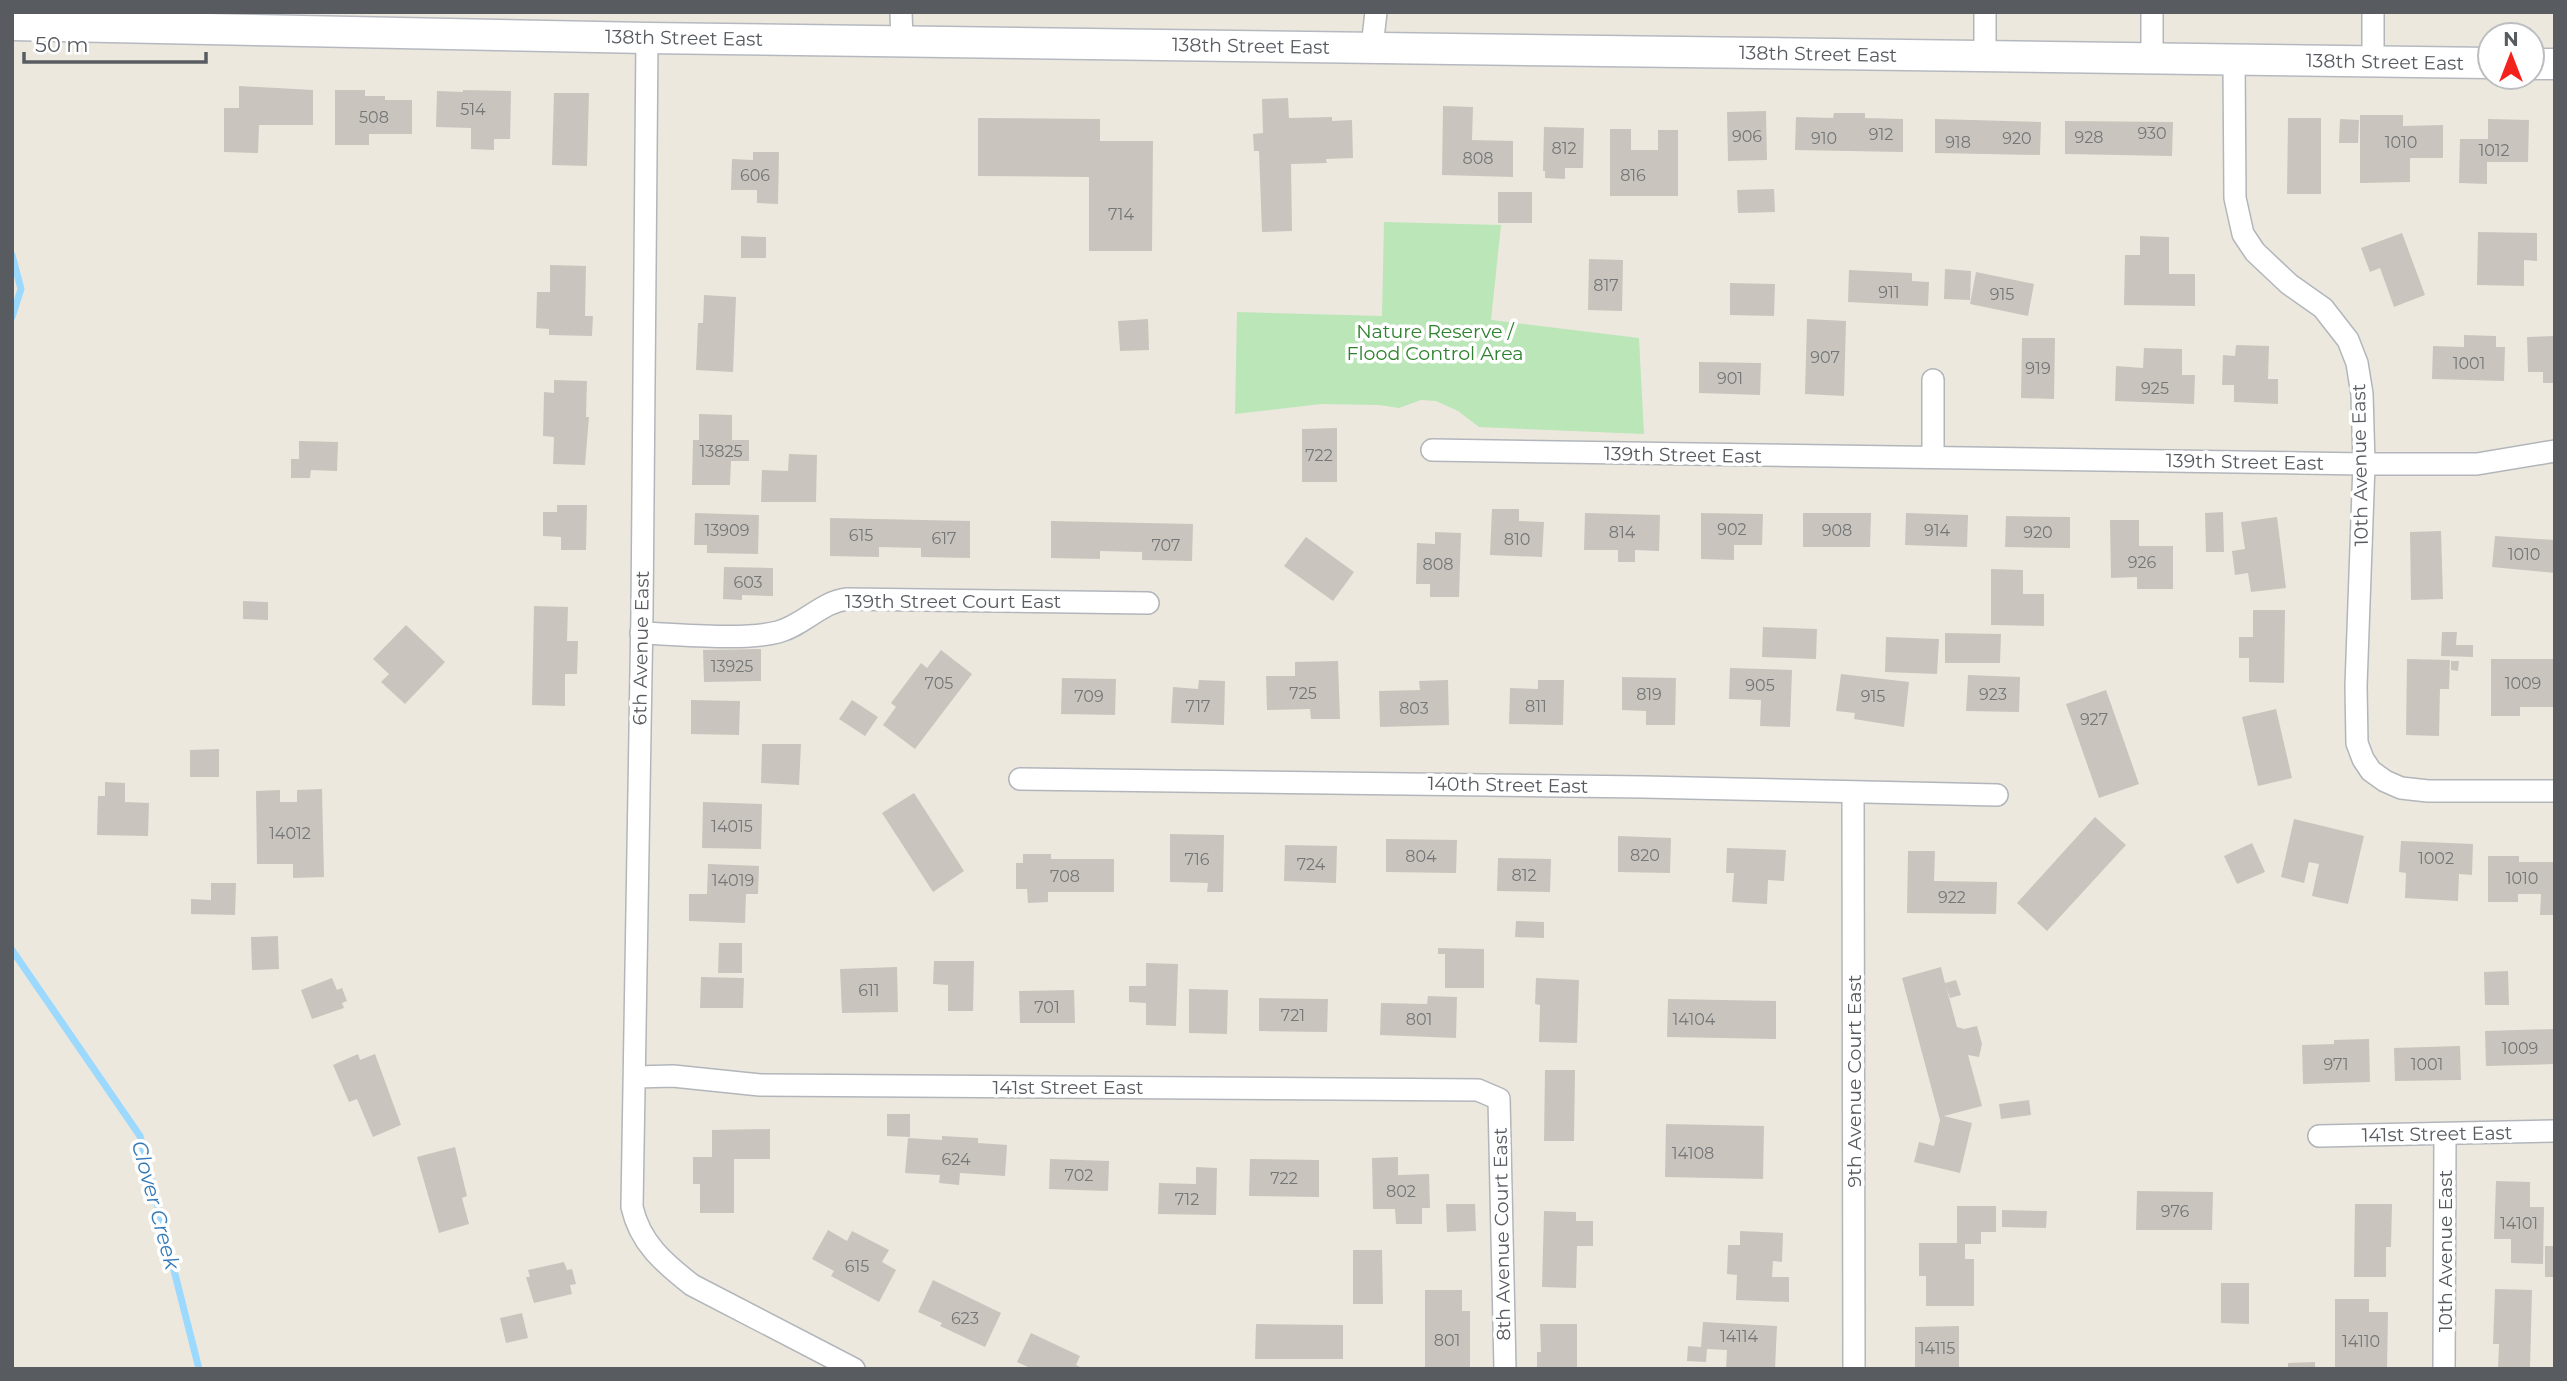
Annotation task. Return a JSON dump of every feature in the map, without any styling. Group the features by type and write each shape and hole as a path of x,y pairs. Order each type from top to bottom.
{"street":[{"path":"1372,47 1376,12"},
{"path":"1985,12 1985,56"},
{"path":"2152,12 2152,59"},
{"path":"2372,61 2373,12"},
{"name":"138th Street East","path":"12,25 69,19 646,38 902,27 1372,47 2476,63"},
{"name":"6th Avenue East","path":"646,38 641,634 632,1207 643,1237 655,1253 692,1285 854,1369"},
{"name":"10th Avenue East","path":"2234,61 2235,198 2241,227 2255,252 2289,284 2323,308 2348,340 2357,363 2362,394 2364,464 2357,743 2363,759 2371,771 2401,788 2428,791 2555,791"},
{"path":"1933,380 1933,456"},
{"name":"139th Street East","path":"1432,450 2364,464 2477,464 2555,451"},
{"name":"139th Street Court East","path":"641,634 747,635 778,632 833,601 847,599 1148,603"},
{"name":"140th Street East","path":"1020,779 1644,787 1997,795"},
{"name":"9th Avenue Court East","path":"1853,793 1854,1369"},
{"name":"141st Street East","path":"635,1077 673,1076 760,1085 1469,1088 1499,1099"},
{"name":"8th Avenue Court East","path":"1499,1099 1505,1369"},
{"name":"141st Street East","path":"2319,1136 2555,1131"},
{"name":"10th Avenue East","path":"2444,1369 2445,1134"}],"green space":[{"name":"Nature Reserve / Flood Control Area","path":"1384,222 1501,225 1491,320 1639,338 1644,434 1479,427 1458,411 1436,401 1421,400 1399,408 1321,404 1235,414 1237,312 1382,316"}],"building":[{"path":"239,86 313,90 313,125 259,125 258,153 224,152 224,108 239,108"},
{"path":"335,90 365,90 365,96 385,96 385,100 412,100 412,134 369,134 369,145 335,145"},
{"path":"437,91 511,91 510,139 494,139 494,150 471,149 471,128 436,127"},
{"path":"554,93 589,93 587,166 552,165"},
{"path":"1288,98 1289,118 1332,117 1332,121 1352,120 1353,158 1326,159 1327,163 1291,164 1292,231 1262,232 1259,151 1254,151 1253,134 1263,133 1262,99"},
{"path":"1443,106 1473,107 1472,140 1513,141 1513,177 1442,175"},
{"path":"1766,111 1767,160 1728,161 1727,112"},
{"path":"1834,113 1865,113 1865,118 1903,119 1903,152 1795,150 1796,117 1833,118"},
{"path":"2360,115 2403,115 2403,126 2443,125 2443,158 2410,158 2410,182 2360,183"},
{"path":"978,118 1100,119 1100,141 1153,141 1152,251 1089,251 1089,177 978,176"},
{"path":"2288,118 2321,118 2321,194 2287,194"},
{"path":"1935,119 2041,122 2040,155 1935,153"},
{"path":"2340,119 2359,120 2358,143 2339,143"},
{"path":"2488,119 2529,120 2528,162 2487,162 2487,184 2459,183 2460,139 2488,139"},
{"path":"2065,121 2173,122 2172,156 2065,154"},
{"path":"1544,127 1584,128 1583,168 1565,168 1565,179 1545,178"},
{"path":"1610,129 1631,129 1631,150 1658,150 1658,130 1678,130 1678,196 1610,196"},
{"path":"753,152 779,152 778,204 757,203 757,190 731,190 732,159 753,160"},
{"path":"1774,189 1775,212 1738,213 1737,190"},
{"path":"1498,192 1532,192 1532,223 1498,223"},
{"path":"2478,232 2537,233 2537,261 2524,260 2524,286 2477,285"},
{"path":"2402,233 2425,295 2394,307 2380,268 2370,272 2361,248"},
{"path":"741,236 766,237 766,258 741,258"},
{"path":"2140,236 2169,237 2169,274 2195,274 2195,306 2124,305 2125,255 2140,255"},
{"path":"1589,259 1623,260 1622,311 1588,310"},
{"path":"550,265 586,266 585,316 593,316 592,336 549,335 549,329 536,328 537,292 550,292"},
{"path":"1945,269 1971,271 1970,300 1944,299"},
{"path":"1849,270 1912,273 1912,281 1929,282 1928,306 1848,302"},
{"path":"1976,272 2034,284 2028,316 1970,304"},
{"path":"1730,283 1775,284 1774,316 1730,315"},
{"path":"704,295 736,297 733,372 696,370 698,323 703,323"},
{"path":"1148,319 1149,350 1120,351 1118,321"},
{"path":"1807,319 1846,321 1844,396 1805,394"},
{"path":"2464,335 2496,336 2496,347 2505,347 2504,381 2432,379 2433,346 2464,347"},
{"path":"2555,336 2555,383 2543,383 2543,372 2528,372 2527,337"},
{"path":"2022,338 2055,338 2054,399 2021,398"},
{"path":"2236,345 2269,346 2268,379 2278,379 2278,404 2234,402 2234,385 2222,385 2223,355 2235,356"},
{"path":"2144,348 2182,349 2182,375 2195,375 2194,404 2115,401 2116,366 2143,368"},
{"path":"1699,362 1761,363 1760,395 1699,393"},
{"path":"554,380 587,381 586,417 589,417 585,465 553,464 554,437 543,436 544,392 554,393"},
{"path":"699,414 732,415 732,440 749,440 749,461 731,461 730,485 692,485 693,440 699,440"},
{"path":"1337,428 1337,482 1302,482 1302,429"},
{"path":"299,441 338,442 337,471 311,470 310,478 291,478 291,459 299,459"},
{"path":"789,454 817,455 816,502 761,502 762,470 788,471"},
{"path":"557,505 587,505 586,550 561,550 561,537 543,536 543,512 557,512"},
{"path":"1492,509 1519,509 1519,521 1544,522 1542,557 1490,555"},
{"path":"2223,512 2224,552 2206,552 2205,513"},
{"path":"695,513 759,515 758,554 707,553 707,545 694,545"},
{"path":"1585,513 1660,515 1659,551 1635,550 1635,562 1618,562 1618,550 1584,550"},
{"path":"1701,513 1763,514 1762,545 1734,545 1734,560 1701,559"},
{"path":"1803,513 1871,513 1870,547 1803,547"},
{"path":"1906,513 1968,515 1967,547 1905,545"},
{"path":"2006,516 2070,517 2070,548 2005,547"},
{"path":"2277,517 2286,588 2251,592 2248,573 2235,575 2232,551 2245,549 2241,522"},
{"path":"830,518 970,521 970,558 921,557 921,548 879,547 879,557 830,556"},
{"path":"2110,520 2139,520 2139,546 2173,546 2173,589 2137,589 2137,577 2111,578"},
{"path":"1051,521 1193,524 1192,561 1142,560 1142,552 1100,551 1100,559 1051,558"},
{"path":"2441,531 2443,599 2411,600 2410,532"},
{"path":"1435,532 1461,533 1459,597 1430,597 1430,584 1416,584 1417,543 1435,544"},
{"path":"2495,536 2555,540 2555,573 2492,567"},
{"path":"1306,537 1354,572 1333,601 1284,566"},
{"path":"724,567 773,568 773,596 742,595 742,600 723,599"},
{"path":"1991,569 2023,570 2023,594 2044,594 2044,626 1991,625"},
{"path":"243,601 268,602 268,620 243,619"},
{"path":"534,606 568,607 567,641 578,641 577,674 565,674 565,706 532,705"},
{"path":"2253,610 2285,610 2284,683 2249,682 2249,658 2239,658 2239,637 2253,637"},
{"path":"406,625 445,662 405,704 381,682 389,674 373,659"},
{"path":"1763,627 1817,629 1816,659 1762,657"},
{"path":"2442,632 2457,632 2456,645 2473,645 2473,657 2441,656"},
{"path":"1945,633 2001,634 2000,663 1945,663"},
{"path":"1886,637 1939,639 1937,674 1885,672"},
{"path":"761,649 761,681 704,682 703,650"},
{"path":"941,650 972,674 915,749 883,725 896,707 891,703 921,663 927,668"},
{"path":"2407,659 2450,660 2449,689 2440,689 2439,736 2406,735"},
{"path":"2491,659 2555,659 2555,707 2520,707 2520,716 2491,716"},
{"path":"1338,661 1340,719 1311,719 1310,709 1267,710 1266,676 1295,676 1295,662"},
{"path":"2451,661 2459,661 2458,671 2451,670"},
{"path":"1730,668 1792,670 1790,727 1760,726 1761,700 1729,699"},
{"path":"1841,674 1909,682 1904,727 1854,719 1855,713 1836,711"},
{"path":"1968,675 2020,677 2019,712 1966,711"},
{"path":"1622,677 1676,678 1675,725 1646,725 1646,711 1622,710"},
{"path":"1062,678 1116,679 1115,715 1061,714"},
{"path":"1199,680 1225,681 1224,725 1171,723 1173,687 1198,689"},
{"path":"1448,680 1449,725 1380,727 1379,691 1420,690 1419,681"},
{"path":"1538,680 1564,680 1563,725 1509,724 1510,688 1538,689"},
{"path":"2106,690 2139,784 2099,798 2066,704"},
{"path":"691,700 740,701 739,735 691,734"},
{"path":"852,700 878,717 865,736 839,719"},
{"path":"2276,709 2292,778 2258,786 2242,717"},
{"path":"762,744 801,744 799,785 761,783"},
{"path":"219,749 219,777 190,777 190,750"},
{"path":"105,782 125,783 125,802 149,803 148,836 97,835 98,796 105,796"},
{"path":"322,789 324,877 293,878 293,864 257,864 256,791 280,790 280,802 297,802 297,790"},
{"path":"914,793 964,871 933,892 882,813"},
{"path":"703,802 762,804 761,849 702,848"},
{"path":"2095,817 2126,845 2047,931 2017,903"},
{"path":"2294,819 2364,836 2348,904 2312,896 2319,864 2309,862 2304,883 2281,877"},
{"path":"1170,834 1224,835 1223,892 1207,892 1208,883 1170,882"},
{"path":"1618,836 1671,838 1670,873 1618,872"},
{"path":"1386,839 1457,840 1456,873 1386,872"},
{"path":"2401,841 2473,844 2472,875 2459,874 2458,901 2405,898 2406,873 2399,872"},
{"path":"2252,843 2265,872 2237,884 2224,856"},
{"path":"1285,845 1337,846 1336,883 1284,881"},
{"path":"1727,848 1786,850 1784,881 1768,880 1767,904 1732,902 1734,873 1726,873"},
{"path":"1908,851 1935,851 1934,881 1997,882 1996,914 1907,913"},
{"path":"1023,854 1051,854 1051,859 1114,859 1114,892 1048,892 1048,902 1028,903 1027,889 1016,889 1016,863 1023,863"},
{"path":"2488,856 2519,856 2519,862 2555,862 2555,915 2540,915 2541,894 2518,894 2518,902 2488,902"},
{"path":"1498,858 1551,859 1550,892 1497,891"},
{"path":"708,864 759,866 758,894 746,894 745,923 689,921 689,894 707,894"},
{"path":"211,883 236,883 235,915 191,914 191,899 211,900"},
{"path":"1516,921 1544,922 1544,938 1515,937"},
{"path":"278,936 279,969 252,970 251,937"},
{"path":"719,943 742,943 742,973 718,973"},
{"path":"1438,948 1484,949 1484,988 1445,988 1445,954 1438,954"},
{"path":"934,961 974,961 973,1011 948,1011 948,985 933,984"},
{"path":"1146,963 1178,964 1176,1026 1146,1025 1146,1003 1129,1002 1129,986 1146,986"},
{"path":"897,967 898,1012 842,1013 840,969"},
{"path":"1941,967 1945,983 1956,980 1961,995 1950,998 1946,986 1957,1027 1964,1029 1977,1026 1982,1044 1979,1057 1968,1055 1982,1106 1944,1116 1972,1123 1960,1173 1914,1162 1919,1142 1934,1146 1940,1120 1902,978"},
{"path":"2508,971 2509,1005 2485,1005 2484,972"},
{"path":"701,977 744,978 743,1008 700,1008"},
{"path":"332,978 337,990 342,988 347,1001 342,1003 344,1008 312,1019 301,990"},
{"path":"1536,978 1579,980 1577,1043 1539,1042 1540,1005 1535,1004"},
{"path":"1189,989 1228,990 1227,1034 1189,1033"},
{"path":"1074,990 1075,1023 1020,1023 1019,991"},
{"path":"1428,996 1457,997 1456,1038 1380,1035 1381,1003 1427,1004"},
{"path":"1259,998 1328,999 1327,1032 1259,1031"},
{"path":"1668,999 1776,1001 1776,1039 1667,1037"},
{"path":"2555,1029 2555,1064 2486,1066 2485,1031"},
{"path":"2369,1039 2370,1082 2303,1084 2302,1045 2334,1044 2334,1040"},
{"path":"2460,1046 2461,1080 2395,1081 2394,1048"},
{"path":"358,1054 360,1060 375,1054 401,1125 373,1137 357,1099 349,1102 333,1065"},
{"path":"1545,1070 1575,1070 1574,1141 1544,1141"},
{"path":"2029,1100 2031,1115 2001,1119 1999,1104"},
{"path":"887,1114 910,1114 910,1137 887,1136"},
{"path":"1666,1124 1764,1126 1763,1179 1665,1177"},
{"path":"770,1129 770,1159 734,1159 734,1213 700,1213 700,1184 693,1184 693,1157 712,1157 712,1130"},
{"path":"942,1136 978,1138 978,1143 1007,1145 1005,1176 960,1173 959,1185 939,1183 940,1175 905,1173 908,1138 942,1140"},
{"path":"455,1147 467,1196 462,1198 469,1224 439,1233 417,1157"},
{"path":"1398,1157 1398,1175 1429,1174 1430,1208 1422,1208 1422,1224 1396,1224 1395,1209 1373,1209 1372,1158"},
{"path":"1050,1159 1109,1161 1108,1191 1049,1189"},
{"path":"1250,1159 1319,1160 1319,1197 1249,1196"},
{"path":"1196,1167 1217,1168 1216,1215 1158,1214 1159,1183 1196,1184"},
{"path":"2496,1181 2530,1182 2530,1207 2544,1207 2543,1264 2511,1263 2511,1239 2494,1239"},
{"path":"2137,1191 2213,1192 2212,1230 2136,1230"},
{"path":"1446,1204 1475,1204 1476,1231 1447,1232"},
{"path":"2355,1204 2392,1204 2391,1247 2386,1247 2386,1277 2354,1277"},
{"path":"1957,1206 1996,1206 1996,1232 1981,1232 1981,1244 1965,1244 1965,1259 1974,1259 1974,1306 1926,1306 1926,1276 1919,1276 1919,1243 1957,1243"},
{"path":"2002,1210 2047,1211 2046,1228 2002,1227"},
{"path":"1544,1211 1576,1212 1576,1221 1593,1221 1593,1246 1577,1246 1576,1288 1542,1287"},
{"path":"828,1230 847,1241 852,1231 889,1250 882,1262 896,1270 879,1302 831,1276 834,1271 812,1259"},
{"path":"1740,1231 1783,1233 1782,1262 1773,1261 1772,1277 1789,1277 1789,1302 1736,1300 1737,1275 1727,1274 1728,1245 1740,1245"},
{"path":"2545,1246 2555,1246 2555,1277 2545,1277"},
{"path":"1353,1250 1382,1250 1383,1304 1353,1304"},
{"path":"564,1262 567,1270 572,1269 576,1284 570,1285 572,1294 534,1303 526,1277 530,1277 528,1270"},
{"path":"933,1280 1001,1313 985,1347 940,1326 942,1323 918,1312"},
{"path":"2221,1283 2249,1283 2249,1324 2221,1323"},
{"path":"2495,1289 2532,1290 2530,1369 2498,1369 2499,1344 2493,1344"},
{"path":"1425,1290 1462,1290 1462,1311 1470,1311 1470,1369 1425,1369"},
{"path":"2335,1299 2369,1299 2369,1312 2388,1312 2387,1369 2335,1369"},
{"path":"522,1313 528,1338 506,1343 500,1318"},
{"path":"1703,1322 1777,1326 1775,1369 1726,1369 1727,1350 1707,1349 1706,1362 1687,1361 1688,1346 1701,1347"},
{"path":"1256,1324 1343,1325 1343,1359 1255,1359"},
{"path":"1540,1324 1577,1324 1577,1369 1537,1369 1537,1352 1541,1352"},
{"path":"1959,1326 1959,1369 1915,1369 1915,1327"},
{"path":"1031,1333 1080,1356 1076,1365 1084,1369 1032,1369 1017,1362"},
{"path":"2315,1362 2315,1369 2288,1369 2288,1363"}],"waterway":[{"name":"Clover Creek","path":"12,255 21,289 12,317"},
{"name":"Clover Creek","path":"12,950 140,1136 199,1369"}]}
